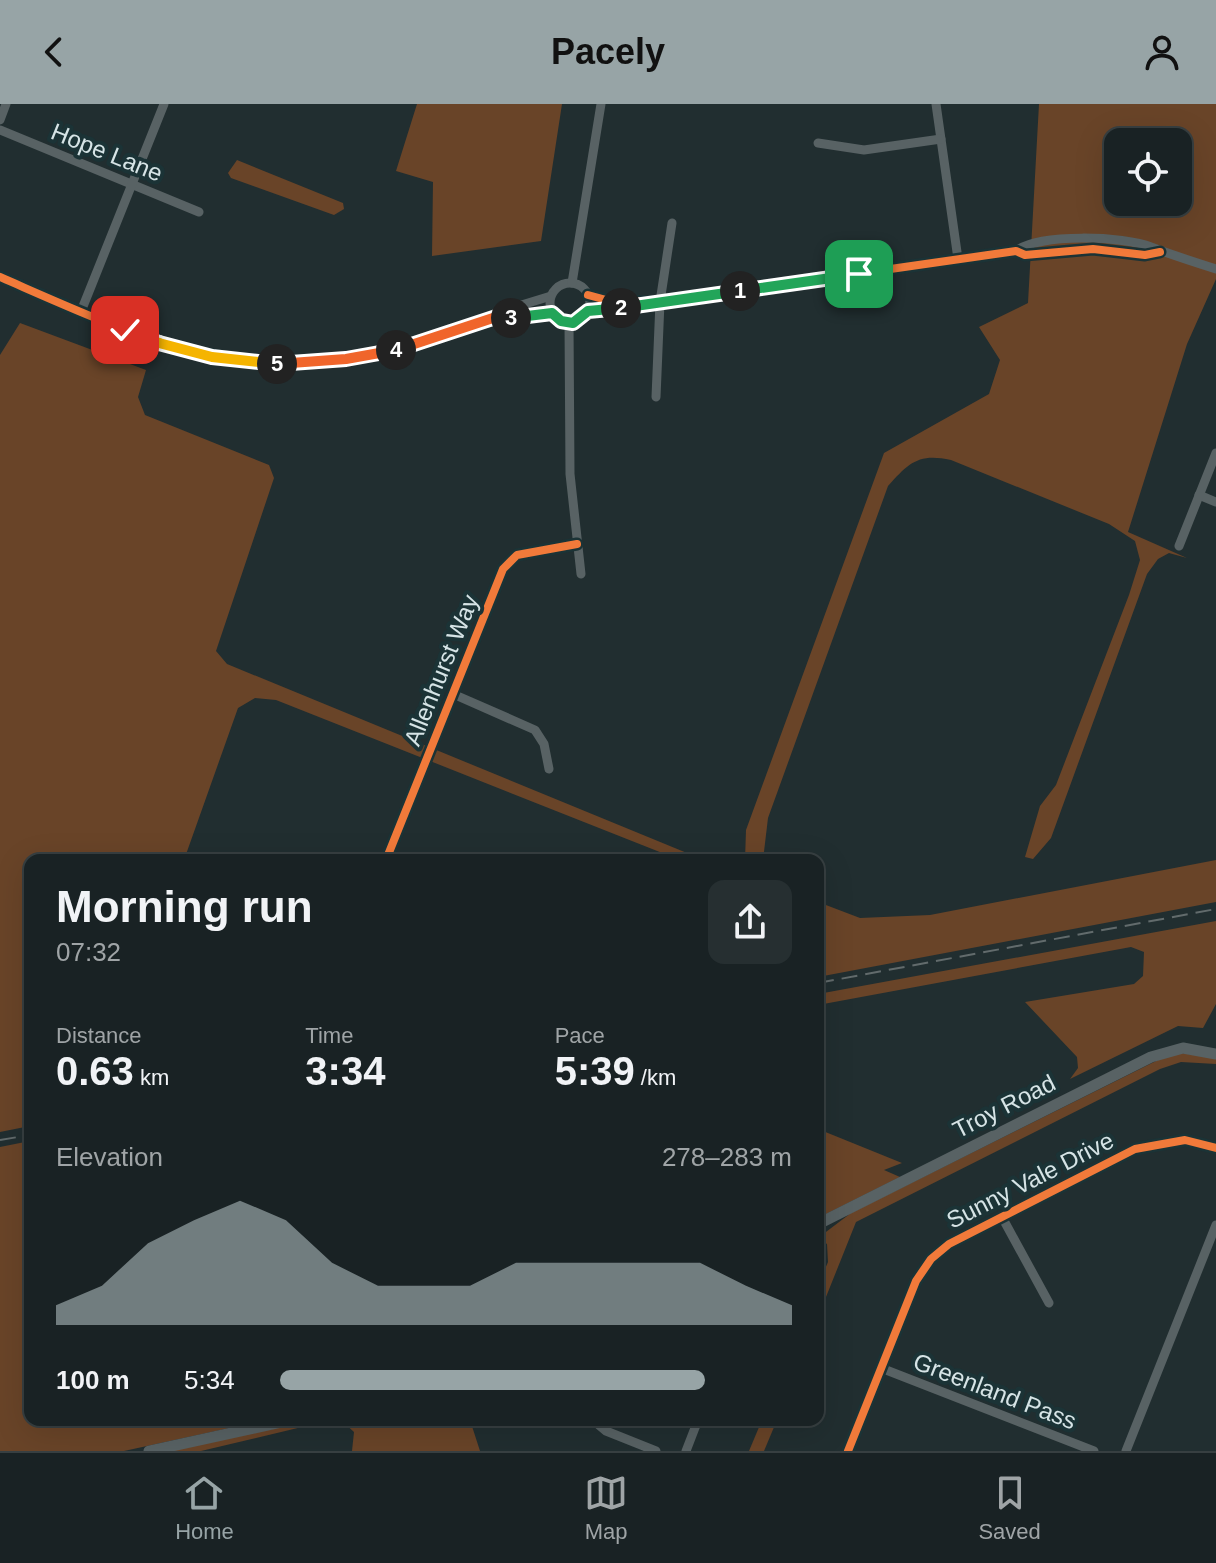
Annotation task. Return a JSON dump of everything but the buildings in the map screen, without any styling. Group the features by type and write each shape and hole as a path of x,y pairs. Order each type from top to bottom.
{"street":[{"path":"0,120 6,104"},
{"path":"82,309 164,104"},
{"path":"572,283 601,104"},
{"path":"936,104 958,259"},
{"name":"Hope Lane","path":"0,130 199,212"},
{"path":"818,143 864,150 941,139"},
{"path":"656,397 660,302 672,223"},
{"path":"499,316 505,310 551,296 559,286 572,283 588,295 641,303 660,302 1016,251 1025,255 1093,249 1145,255 1160,252 1216,269"},
{"path":"0,277 168,346 212,357 270,365 346,359 392,351 499,316 552,313 569,323 582,319 588,311 588,295"},
{"path":"551,296 552,313"},
{"path":"588,311 629,308 641,303"},
{"path":"569,323 570,474 581,574"},
{"path":"1179,546 1216,453"},
{"path":"1199,495 1216,502"},
{"name":"Allenhurst Way","path":"388,854 510,560 528,551 577,544"},
{"path":"453,694 535,730 544,744 549,769"},
{"name":"Troy Road","path":"824,1221 1151,1057 1183,1048 1216,1054"},
{"name":"Sunny Vale Drive","path":"848,1451 916,1281 931,1259 949,1244 1135,1149 1185,1140 1216,1148"},
{"path":"1002,1217 1049,1303"},
{"path":"1126,1451 1216,1225"},
{"name":"Greenland Pass","path":"881,1368 1094,1451"},
{"path":"149,1451 264,1426"},
{"path":"600,1426 656,1451"},
{"path":"686,1451 696,1426"}],"shaded area":[{"path":"417,104 562,104 541,241 432,256 433,182 396,171"},
{"path":"1039,104 1216,104 1216,279 1187,344 1128,532 1187,558 1169,553 1158,559 1147,574 1051,838 1033,859 1025,857 1040,806 1056,785 1129,595 1140,560 1135,541 1109,524 951,460 930,458 908,466 888,486 768,818 764,854 745,854 746,830 884,453 989,394 1000,360 979,327 1028,303"},
{"path":"237,160 343,203 344,209 334,215 231,178 228,173"},
{"path":"20,323 146,370 138,397 145,415 269,465 274,478 216,651 227,664 689,854 665,854 276,700 255,698 238,708 186,854 24,854 24,1127 0,1132 0,355"},
{"path":"1216,860 1216,902 824,976 824,904 860,918 930,915"},
{"path":"1216,921 1216,1004 1203,1028 1178,1026 1070,1079 1078,1068 1077,1057 1025,1002 1134,984 1143,976 1144,952 1131,947 824,1004 824,993"},
{"path":"1181,1053 1216,1058 1216,1064 1181,1062 1160,1069 856,1222 824,1302 824,1271 828,1262 824,1233 851,1213 1162,1058"},
{"path":"824,1131 902,1163 884,1170 900,1177 824,1215"},
{"path":"24,1142 24,1426 239,1426 124,1451 0,1451 0,1147"},
{"path":"286,1426 306,1426 201,1451 171,1451"},
{"path":"347,1426 472,1426 480,1451 352,1451 354,1432"},
{"path":"759,1426 774,1426 764,1451 749,1451"}],"railway":[{"path":"824,982 1216,909"},
{"path":"0,1140 24,1136"}],"cycle path":[{"path":"588,295 610,301 660,302 1016,251 1025,255 1093,249 1145,255 1160,252"},
{"path":"0,277 143,336 233,358 281,362 332,360 388,352 499,316"},
{"path":"388,854 503,569 517,555 577,544"},
{"path":"848,1451 916,1281 931,1259 949,1244 1135,1149 1185,1140 1216,1148"}],"route":[{"path":"125,330 168,346 212,357 270,365 346,359 392,351 499,316 508,318 528,313 552,313 561,321 573,323 582,319 588,311 605,308 629,308 641,303 859,274"}]}
